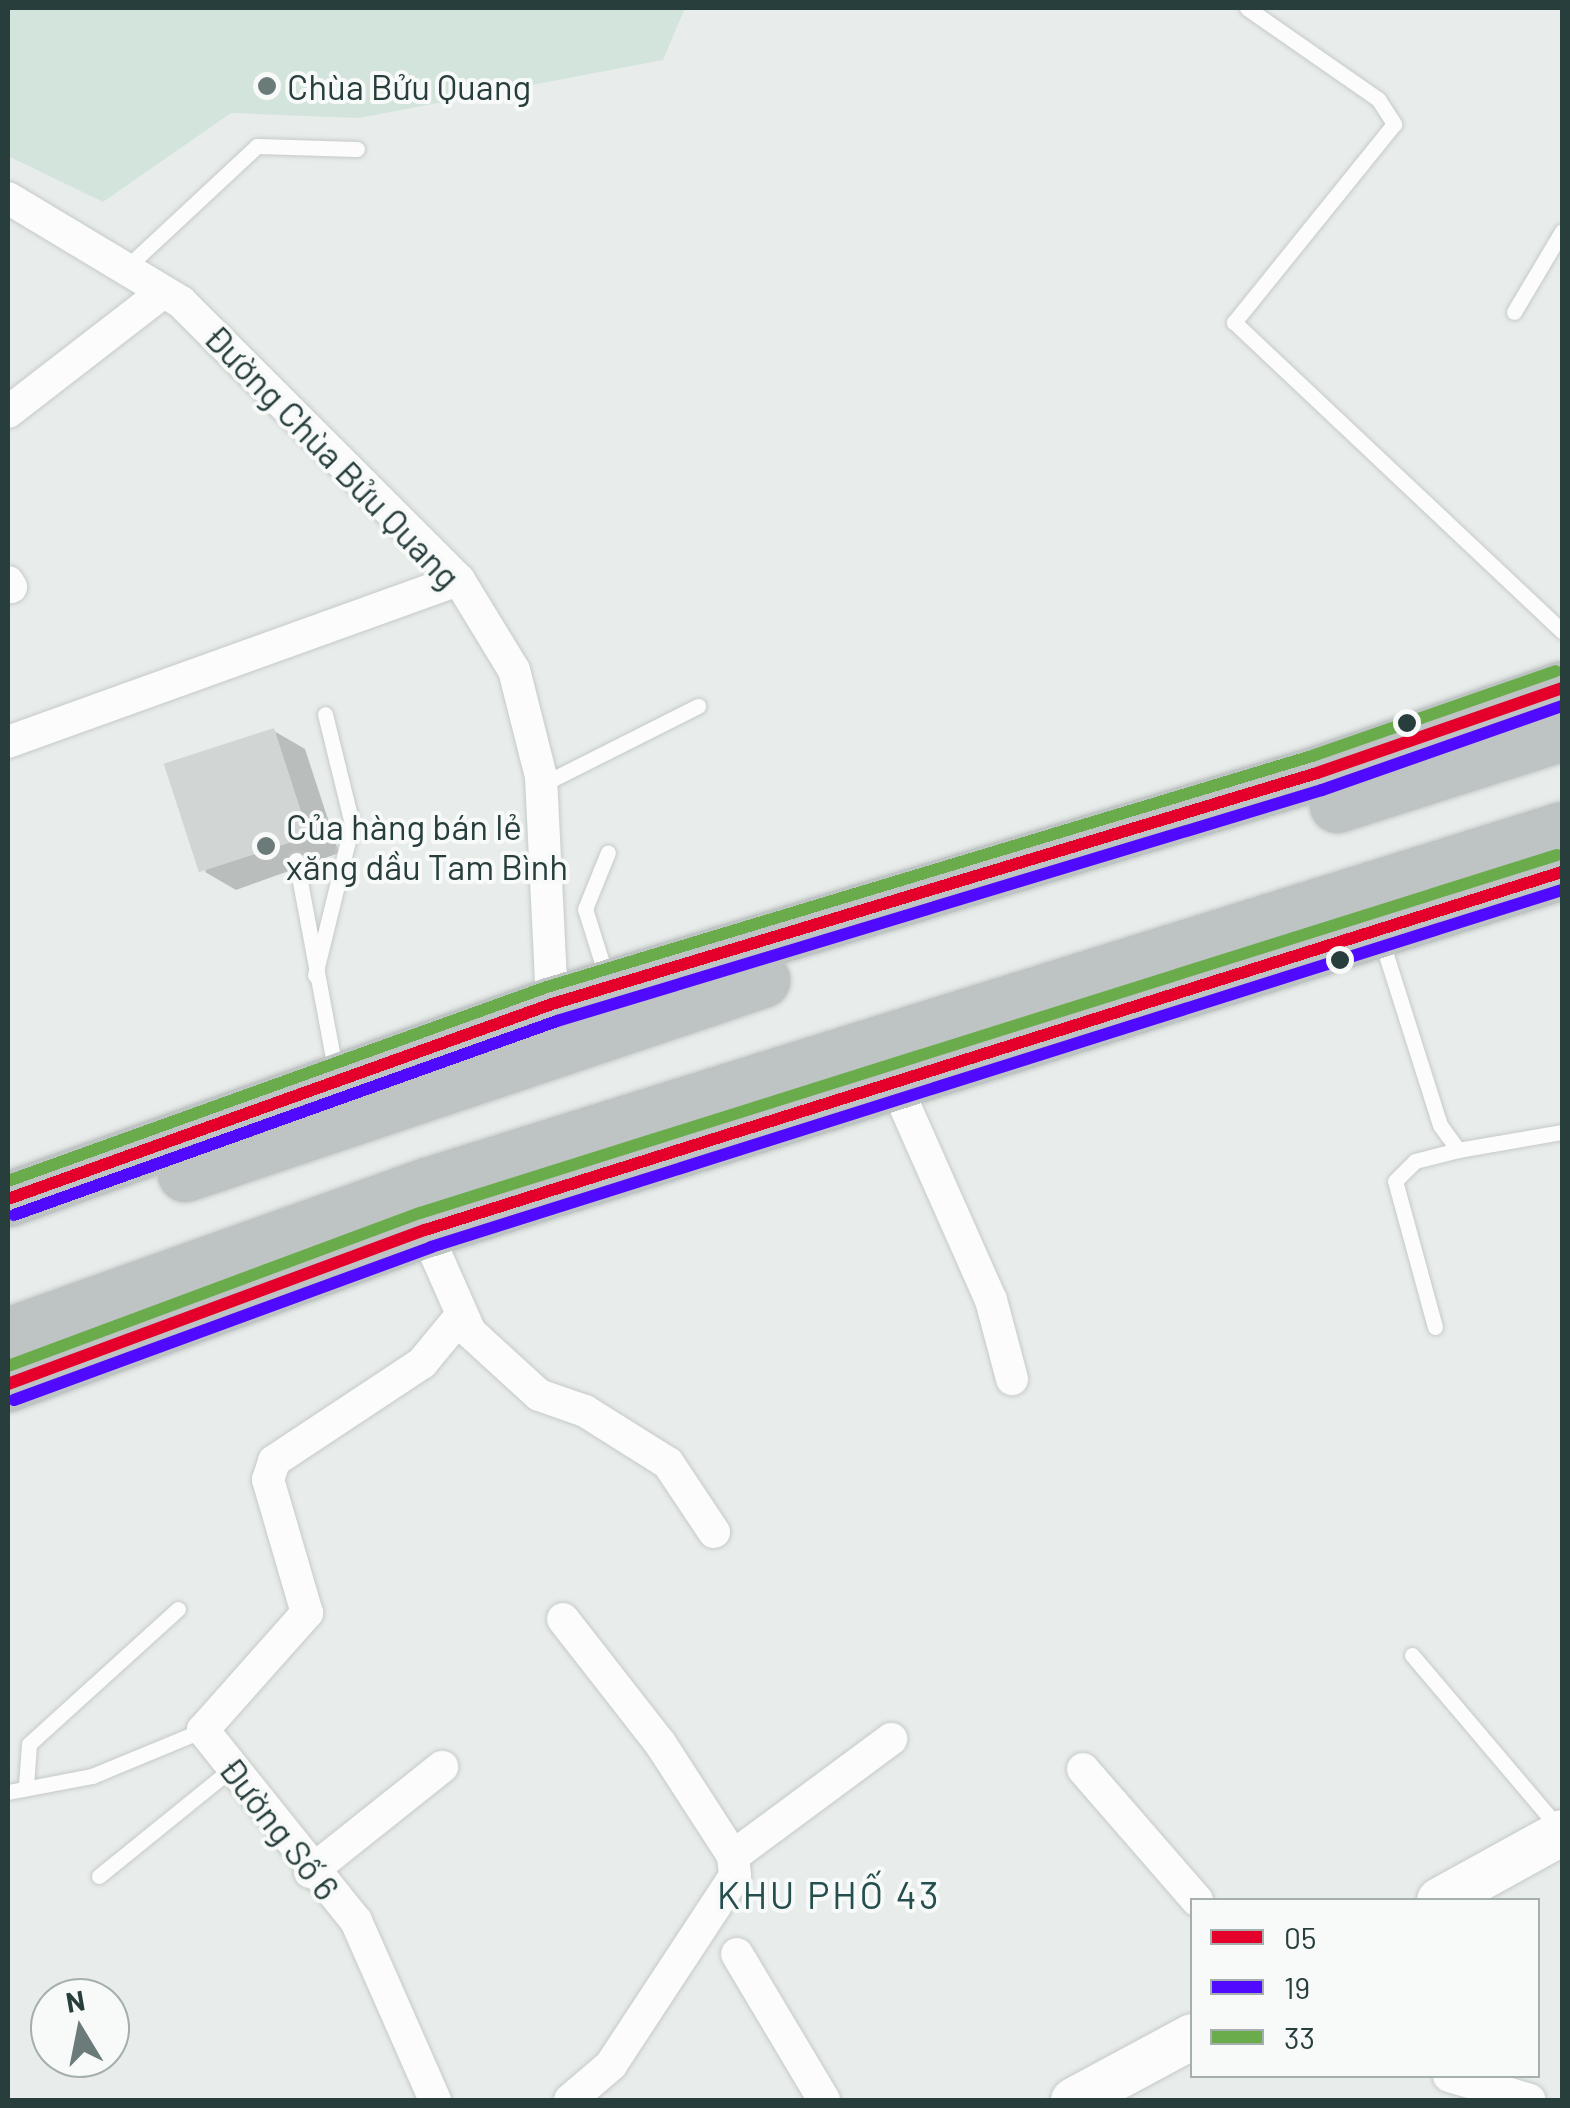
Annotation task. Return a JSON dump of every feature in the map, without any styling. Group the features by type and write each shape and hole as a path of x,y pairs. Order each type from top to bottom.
{"highway":[{"path":"553,1024 609,986 1317,773 1562,688"},
{"path":"8,1237 108,1200 342,1100 553,1024 1562,732"},
{"path":"8,1335 430,1184 1562,829"},
{"path":"8,1384 424,1230 1380,936 1562,872"},
{"path":"8,1198 136,1153 342,1100"},
{"path":"108,1200 136,1153"}],"street":[{"name":"Đường Chùa Bửu Quang","path":"8,198 163,292 459,580 514,670 541,785 553,1024"},
{"path":"8,412 163,292"},
{"path":"8,742 459,580"},
{"path":"896,1086 991,1300 1012,1379"},
{"path":"424,1230 460,1317 539,1395 584,1411 668,1462 714,1532"},
{"name":"Đường Số 6","path":"435,2100 356,1921 310,1872 203,1730 307,1613 268,1480 274,1461 422,1363 460,1317"},
{"path":"564,1618 606,1665 733,1856 735,1876 611,2065 570,2100"},
{"path":"733,1856 891,1740"},
{"path":"310,1872 442,1767"},
{"path":"1083,1769 1195,1898"},
{"path":"1443,1898 1562,1832"},
{"path":"737,1954 824,2100"},
{"path":"1073,2100 1190,2037"},
{"path":"1456,2078 1530,2100"}],"lane":[{"path":"1246,8 1378,100 1394,124 1234,322 1562,632"},
{"path":"124,271 256,146 357,149"},
{"path":"1514,312 1562,231"},
{"path":"541,785 698,706"},
{"path":"315,975 352,824 325,714"},
{"path":"608,852 585,908 609,986"},
{"path":"296,860 342,1100"},
{"path":"1380,936 1440,1125 1458,1150"},
{"path":"1435,1327 1395,1180 1415,1161 1562,1132"},
{"path":"26,1786 30,1744 178,1609"},
{"path":"1412,1655 1540,1796 1562,1832"},
{"path":"8,1792 92,1776 203,1730"},
{"path":"98,1876 231,1768"}],"shaded area":[{"name":"Chùa Bửu Quang","path":"8,8 685,8 663,60 359,118 231,113 103,202 8,156"}],"building":[{"path":"274,728 309,836 199,872 164,764"}],"transit line":[{"name":"33","path":"8,1181 547,987 1312,756 1556,671"},
{"name":"05","path":"8,1199 552,1004 1317,773 1562,688"},
{"name":"19","path":"14,1215 557,1021 1322,790 1562,706"},
{"name":"33","path":"8,1366 420,1213 1557,855"},
{"name":"05","path":"8,1384 425,1230 1562,872"},
{"name":"19","path":"14,1400 431,1247 1562,890"}],"place":[{"name":"Chùa Bửu Quang","path":"267,86"},
{"name":"Của hàng bán lẻ xăng dầu Tam Bình","path":"266,846"}],"district":[{"name":"KHU PHỐ 43","path":"829,1895"}]}
